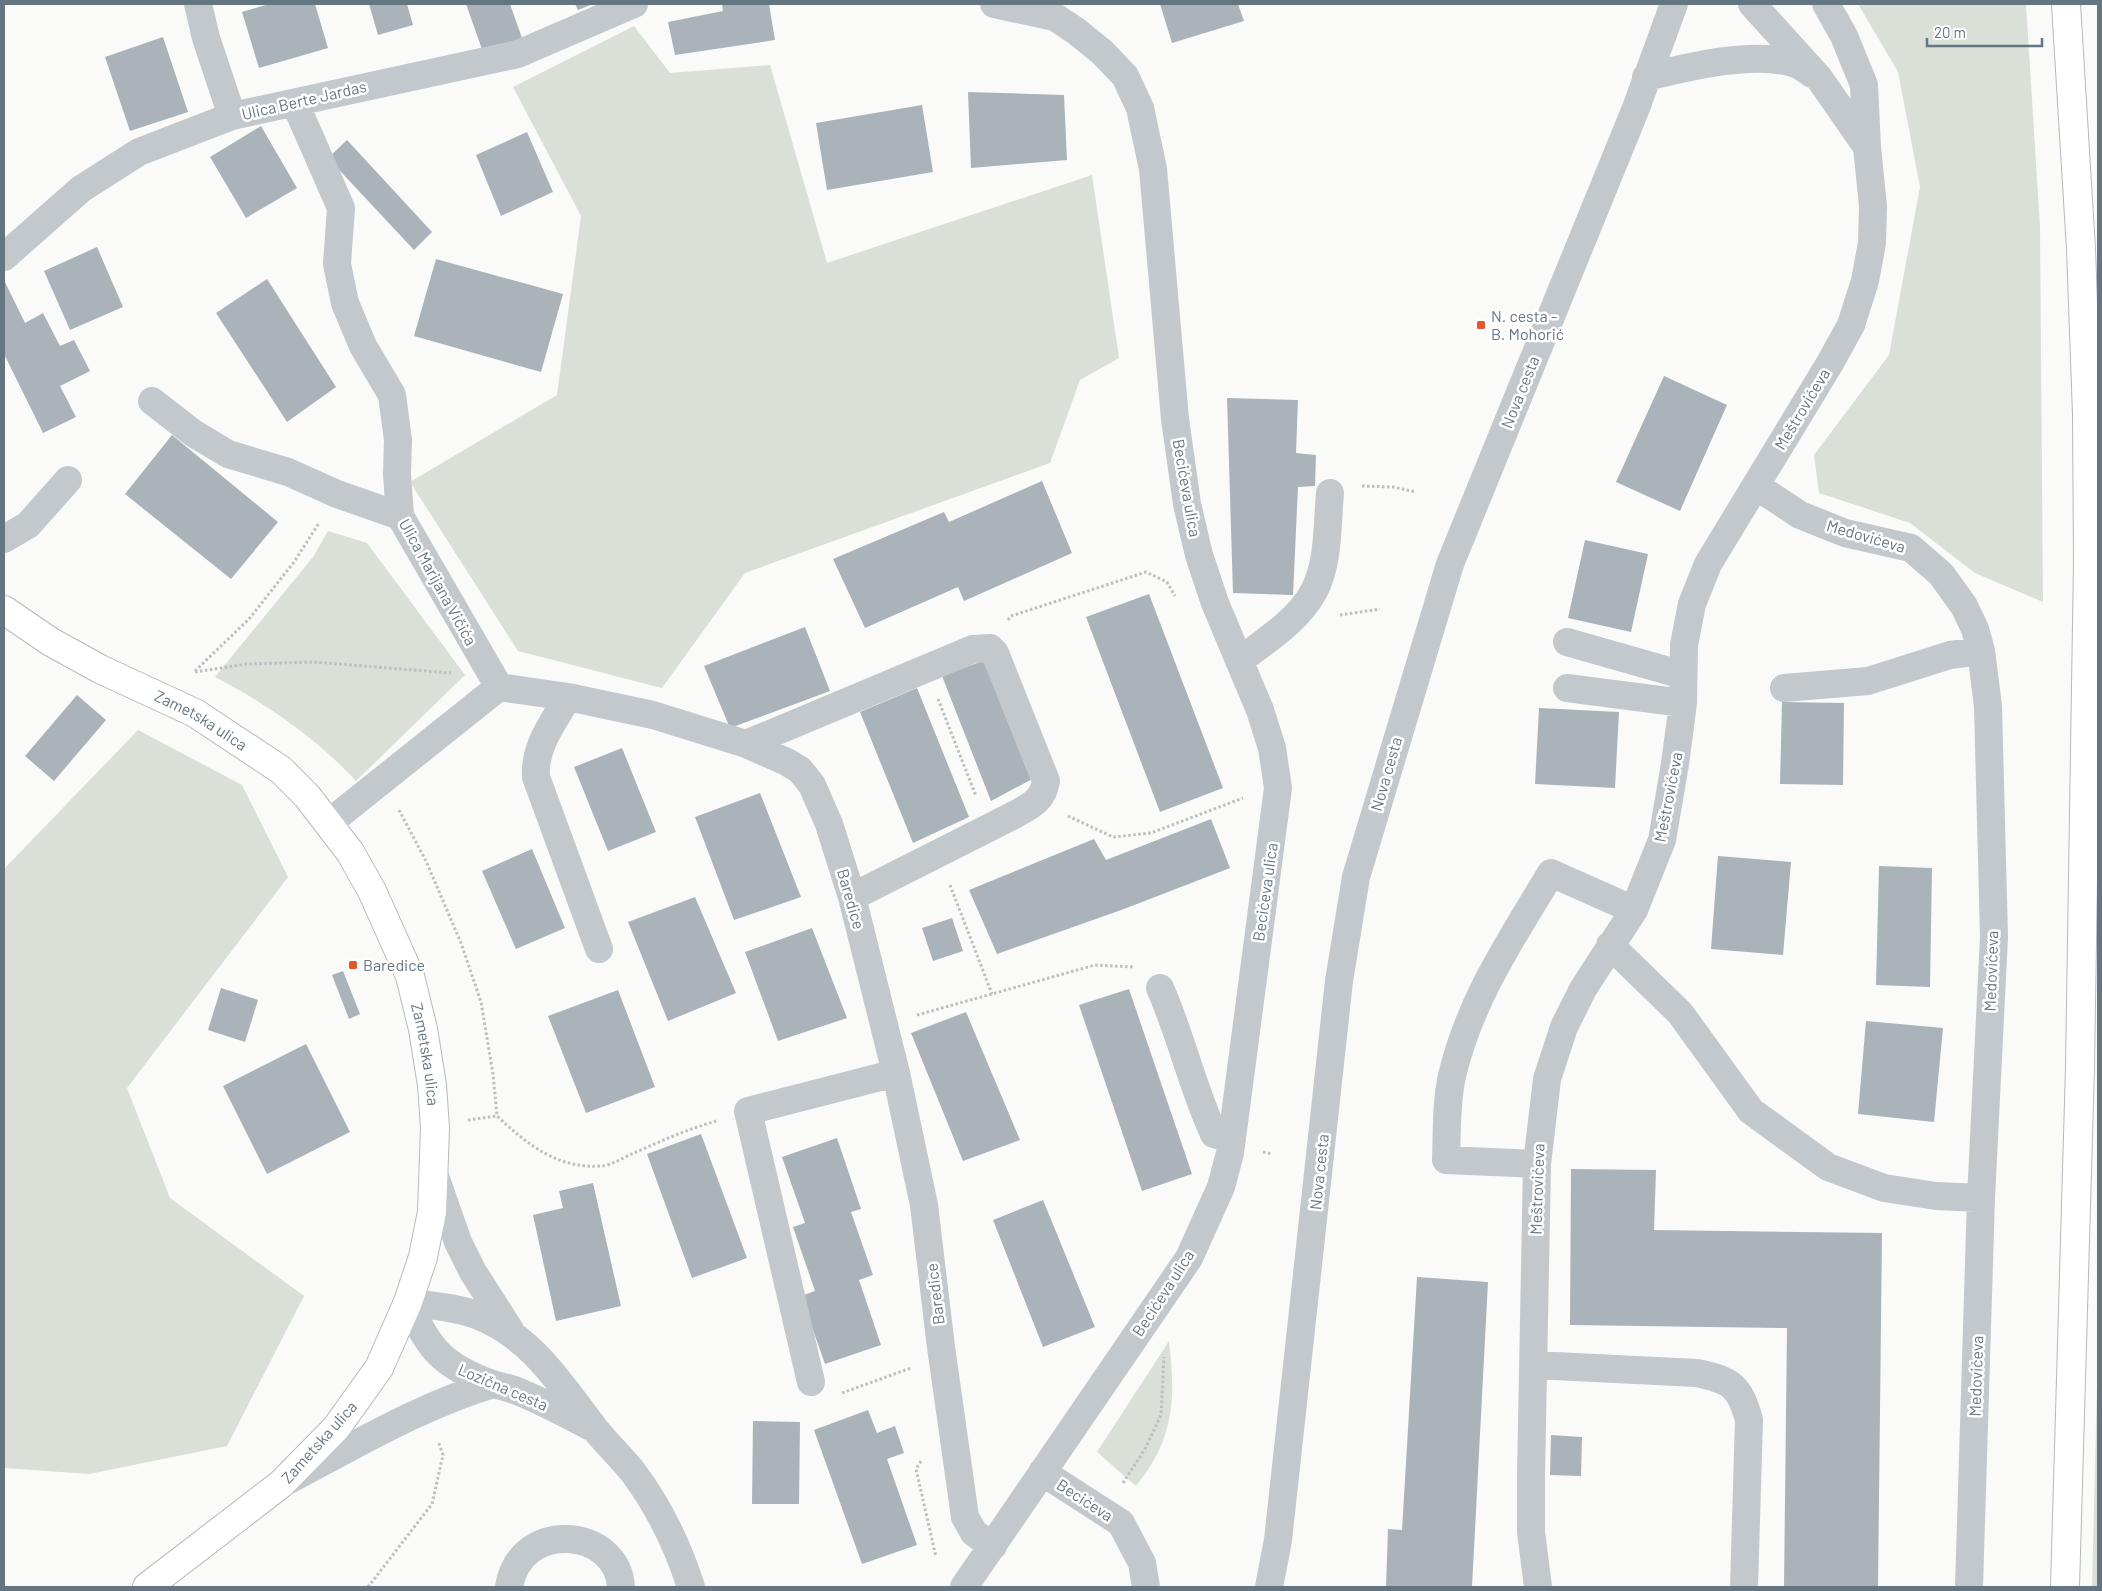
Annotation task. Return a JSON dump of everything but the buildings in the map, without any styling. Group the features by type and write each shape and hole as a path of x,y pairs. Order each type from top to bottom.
{"main road":[{"path":"2065,1587 2080,1057 2088,561 2081,249 2066,4"},
{"name":"Zametska ulica","path":"4,610 50,642 100,669 196,713 281,770 308,796 330,822 372,891 410,976 424,1029 432,1085 435,1128 435,1176 432,1212 423,1257 408,1302 379,1368 359,1399 336,1428 281,1484 146,1587"}],"street":[{"path":"198,4 206,38 232,116"},
{"name":"Ulica Berte Jardas","path":"4,257 81,189 139,152 232,116 518,54 634,4"},
{"name":"Becićeva ulica","path":"964,1587 1189,1258 1222,1187 1232,1139 1278,788 1272,748 1260,710 1204,571 1187,504 1176,419 1154,169 1148,136 1140,108 1125,76 1102,52 1076,31 1055,18 994,4"},
{"name":"Nova cesta","path":"1270,1587 1282,1501 1339,981 1356,877 1450,564 1636,108 1674,4"},
{"name":"Meštrovićeva","path":"1752,4 1819,78 1867,146"},
{"name":"Meštrovićeva","path":"1538,1587 1531,1532 1536,1164 1547,1079 1564,1027 1610,945 1634,910 1662,840 1683,702 1684,645 1692,604 1708,564 1851,325 1862,290 1872,243 1873,206 1867,146 1864,85 1844,36 1826,4"},
{"name":"Meštrovićeva","path":"1646,77 1693,66 1760,59 1796,64 1819,78"},
{"name":"Ulica Marijana Vičića","path":"295,103 341,208 337,264 346,303 363,346 392,394 398,440 396,474 400,516 499,687"},
{"path":"152,401 194,433 228,454 288,472 337,494 400,516"},
{"path":"4,539 28,525 68,480"},
{"name":"Medovićeva","path":"1756,486 1800,515 1845,534 1911,548 1941,574 1964,606 1975,629 1981,651 1988,706 1994,937 1981,1198 1969,1587"},
{"path":"1239,661 1290,622 1314,592 1321,571 1330,493"},
{"path":"1567,642 1684,675"},
{"path":"746,744 973,649 990,648 995,653 1046,781 1044,792 1038,801 852,897"},
{"path":"1784,688 1868,681 1950,655 1981,651"},
{"path":"330,822 499,687"},
{"name":"Baredice","path":"499,687 568,697 653,714 746,744 787,762 800,770 812,785 829,824 852,897 896,1073 924,1205 941,1347 965,1517 974,1533 993,1546"},
{"path":"1566,688 1683,702"},
{"path":"568,697 535,759 536,777 599,949"},
{"path":"1536,1164 1446,1160 1451,1078 1467,1025 1495,964 1551,873 1634,910"},
{"path":"1610,945 1680,1013 1716,1066 1751,1111 1828,1167 1884,1188 1936,1196 1981,1198"},
{"path":"1160,988 1173,1016 1214,1134 1232,1139"},
{"path":"811,1382 748,1111 896,1073"},
{"path":"435,1176 458,1242 473,1272 514,1335"},
{"name":"Lozična cesta","path":"408,1302 456,1308 480,1316 514,1335 557,1377 595,1429 633,1472 662,1518 680,1555 691,1587"},
{"name":"Lozična cesta","path":"408,1302 420,1330 434,1350 452,1365 493,1384 516,1390 595,1429"},
{"path":"1534,1365 1697,1373 1716,1377 1734,1386 1745,1404 1749,1420 1744,1587"},
{"path":"281,1484 420,1411 460,1394 493,1384"},
{"name":"Becićeva","path":"1042,1472 1121,1523 1142,1564 1146,1587"},
{"path":"509,1587 511,1576 519,1560 533,1547 550,1540 568,1538 586,1542 602,1551 614,1566 621,1587"}],"path":[{"path":"1393,487 1416,492"},
{"path":"337,494 289,569 249,619 195,672 246,664 314,662 474,674 499,687"},
{"path":"990,648 1011,616 1146,572 1166,582 1176,599"},
{"path":"926,668 988,828"},
{"path":"1038,801 1113,837 1151,833 1224,803 1278,788"},
{"path":"402,814 426,861 457,934 481,1002 493,1074 496,1116 522,1140 543,1154 576,1164 603,1166 690,1128 748,1111"},
{"path":"938,853 992,994"},
{"path":"884,1025 1095,965 1141,967 1160,988"},
{"path":"468,1120 496,1116"},
{"path":"1120,1486 1145,1448 1161,1415 1164,1352"},
{"path":"811,1382 828,1398 917,1366"},
{"path":"368,1587 432,1504 443,1455 437,1438"}],"shaded area":[{"path":"1858,4 2026,4 2040,227 2043,602 1975,573 1910,523 1819,493 1814,455 1889,355 1920,187 1898,72"},
{"path":"634,26 670,73 770,65 827,263 1092,175 1119,358 1080,380 1050,463 745,573 662,688 518,651 410,482 557,395 581,216 513,87"},
{"path":"328,531 367,543 465,675 356,781 308,736 272,710 215,677 313,557"},
{"path":"138,730 242,785 288,877 127,1088 170,1198 304,1296 227,1446 89,1474 4,1468 4,869"},
{"path":"1169,1341 1172,1400 1169,1418 1158,1452 1149,1469 1136,1486 1097,1452"},
{"path":"2098,1343 2098,1587 2092,1587"}],"place":[{"name":"N. cesta - B. Mohorić","path":"1481,325"},
{"name":"Baredice","path":"353,965"}]}
